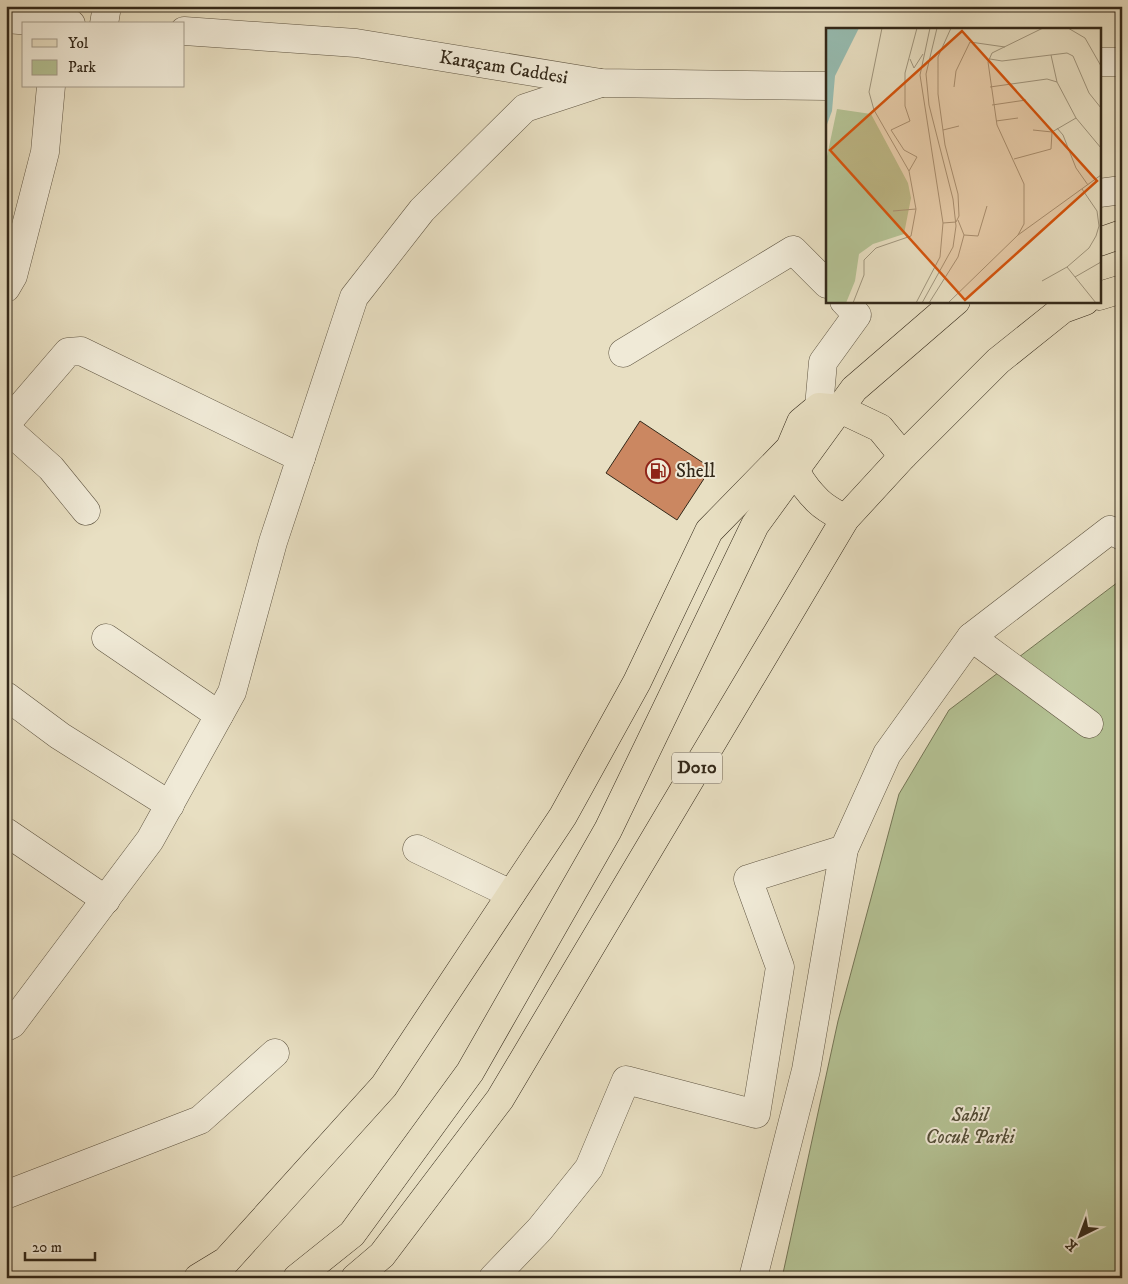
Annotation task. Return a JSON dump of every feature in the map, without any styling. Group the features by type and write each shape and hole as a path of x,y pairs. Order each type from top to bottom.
{"main road":[{"path":"1100,242 1122,234"},
{"path":"1100,296 1122,289"},
{"name":"D010","path":"297,1278 352,1234 470,1072 608,830 755,525 792,459 830,408 955,302"},
{"name":"D010","path":"356,1278 382,1255 500,1099 845,519 903,456 998,361 1063,309 1082,302"},
{"path":"830,408 880,428 903,456"},
{"path":"198,1278 226,1261 384,1086 563,816 632,690 709,531 792,459 818,502 845,519"}],"street":[{"path":"104,22 107,6"},
{"path":"6,19 47,22"},
{"name":"Karaçam Caddesi","path":"185,32 356,43 600,83 826,86"},
{"path":"1100,62 1122,62"},
{"path":"6,1027 12,1024 150,840 232,692 273,542 354,297 422,210 525,108 600,83"},
{"path":"6,288 12,276 46,152 51,88"},
{"path":"1100,194 1122,190"},
{"path":"624,353 793,250 826,283"},
{"path":"830,408 823,362 859,306"},
{"path":"6,424 68,352 81,351 301,458"},
{"path":"6,428 50,468 86,511"},
{"path":"753,1278 806,1070 844,848 888,754 971,637 1110,530 1122,536"},
{"path":"971,637 1090,724"},
{"path":"106,638 219,715"},
{"path":"6,696 60,736 170,805"},
{"path":"6,832 106,900"},
{"path":"493,1278 540,1229 588,1168 626,1080 756,1114 780,967 748,879 844,848"},
{"path":"417,849 511,894"},
{"path":"6,1193 8,1194 200,1120 275,1053"}],"green space":[{"name":"Sahil Cocuk Parki","path":"1122,579 1122,1278 782,1278 838,1021 899,794 949,710"}],"building":[{"path":"640,421 711,468 677,520 606,473"}],"place":[{"name":"Shell","path":"658,471"}]}
